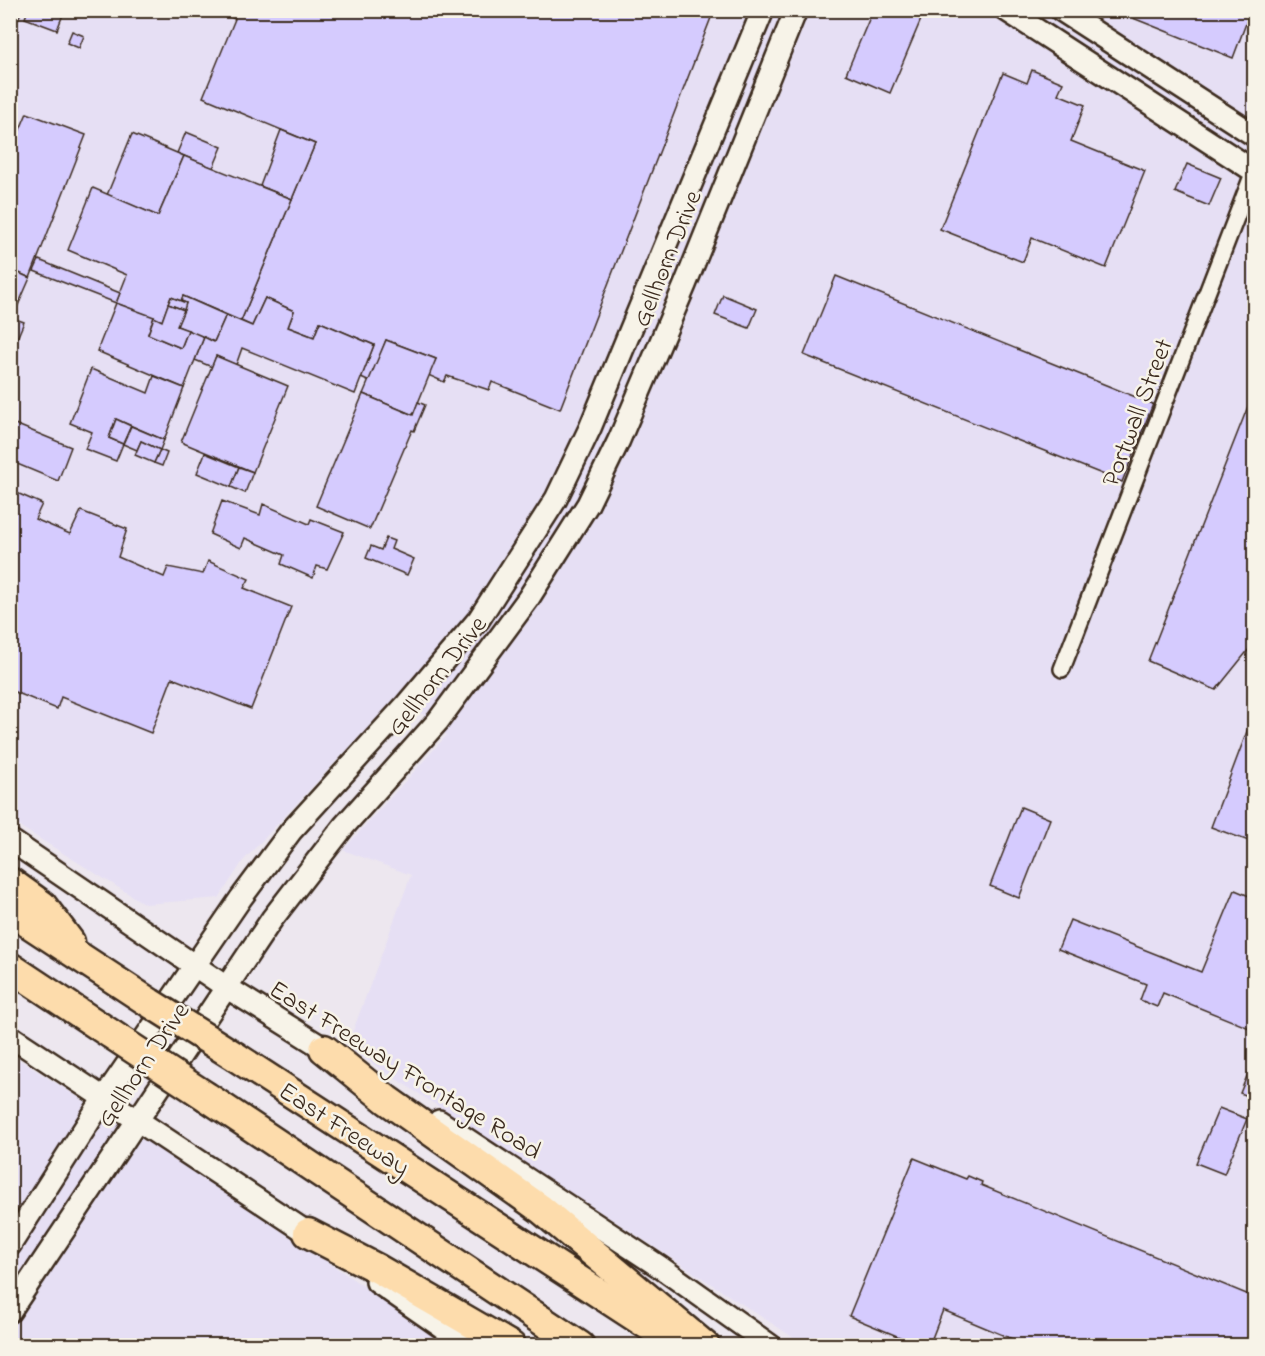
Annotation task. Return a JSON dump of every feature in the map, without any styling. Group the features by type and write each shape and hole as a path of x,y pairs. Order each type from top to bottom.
{"highway":[{"path":"10,882 42,905 82,958"},
{"name":"East Freeway","path":"10,910 680,1346"},
{"name":"East Freeway","path":"10,967 580,1346"},
{"path":"324,1049 387,1100 541,1209 705,1346"},
{"path":"308,1233 378,1269 511,1346"}],"main road":[{"name":"Gellhorn Drive","path":"10,1245 104,1098 241,898 291,831 406,705 492,601 556,499 590,429 763,10"},
{"name":"Gellhorn Drive","path":"12,1306 272,919 355,813 438,721 528,599 588,504 619,440 688,278 796,10"},
{"path":"1006,10 1254,171"},
{"path":"1061,10 1254,135"},
{"path":"724,102 755,113"},
{"path":"658,267 688,278"},
{"path":"331,788 355,813"},
{"name":"East Freeway Frontage Road","path":"10,840 226,987 542,1187 771,1346"},
{"path":"10,1036 308,1233 469,1346"}],"street":[{"name":"Portwall Street","path":"1062,669 1254,171"}],"shaded area":[{"path":"10,11 1254,11 1254,1345 805,1345 347,1047 411,875 343,850 447,735 399,694 243,861 219,898 145,904 11,821"},
{"path":"10,1054 152,1144 451,1345 11,1345"}],"building":[{"path":"10,10 22,10 10,38"},
{"path":"28,10 61,10 64,12 57,30 25,18"},
{"path":"214,10 714,10 560,409 492,382 489,390 447,376 444,382 428,375 436,359 386,340 370,382 361,378 374,345 320,322 314,337 288,327 294,311 265,298 252,326 241,321 315,144 203,97 235,19"},
{"path":"873,10 925,10 890,93 846,74"},
{"path":"1136,10 1251,10 1233,58 1133,18"},
{"path":"72,31 84,36 79,48 67,43"},
{"path":"1032,70 1063,83 1058,94 1085,105 1071,141 1145,171 1106,268 1032,238 1023,262 940,229 1003,73 1027,83"},
{"path":"27,113 86,135 30,278 10,269 10,153"},
{"path":"281,130 315,144 292,199 260,186"},
{"path":"186,132 222,147 213,168 177,153"},
{"path":"132,134 184,156 158,216 107,195"},
{"path":"184,156 292,199 241,321 183,296 181,301 171,297 162,321 116,303 127,275 68,250 93,188 158,216"},
{"path":"1187,164 1221,178 1209,206 1175,192"},
{"path":"39,260 120,293 116,303 34,271"},
{"path":"10,269 30,278 16,310 10,308"},
{"path":"836,276 1153,404 1122,482 804,355"},
{"path":"723,295 757,309 749,328 715,315"},
{"path":"183,296 226,315 214,342 177,326 186,303 181,301"},
{"path":"171,297 186,303 184,310 168,304"},
{"path":"265,298 294,311 288,327 314,337 320,322 374,345 355,394 242,348 236,365 216,356 212,367 195,360 204,337 214,342 226,315 252,326"},
{"path":"116,303 154,317 148,334 181,348 188,330 204,337 184,388 97,351"},
{"path":"168,304 184,310 177,326 188,330 181,348 148,334 154,317 162,321"},
{"path":"10,317 24,322 10,355"},
{"path":"386,340 436,359 413,415 363,394"},
{"path":"216,356 288,386 253,472 181,442"},
{"path":"91,369 148,393 154,376 184,388 164,440 116,419 109,438 123,444 116,461 85,449 92,432 70,423"},
{"path":"1254,391 1254,643 1216,690 1148,661"},
{"path":"363,394 413,415 418,402 425,405 370,529 316,506"},
{"path":"116,419 131,426 123,444 109,438"},
{"path":"10,422 71,447 58,481 10,461"},
{"path":"131,426 164,440 160,450 141,441 137,450 123,444"},
{"path":"141,441 160,450 154,463 135,455"},
{"path":"160,450 167,453 162,466 154,463"},
{"path":"205,453 239,467 231,487 197,473"},
{"path":"239,467 253,472 245,493 231,487"},
{"path":"10,490 42,504 35,519 70,534 81,511 127,529 118,557 164,577 168,567 203,574 208,561 249,579 244,588 291,607 251,709 172,678 151,733 61,697 57,709 10,690"},
{"path":"222,501 260,515 263,504 309,524 311,519 344,532 327,569 317,566 313,578 281,564 284,555 245,538 241,548 210,534"},
{"path":"386,538 394,541 391,549 414,559 407,575 366,558 371,546 381,550"},
{"path":"1252,718 1254,719 1254,843 1211,827"},
{"path":"1021,807 1050,819 1019,898 990,886"},
{"path":"1235,890 1254,898 1254,1030 1163,993 1157,1007 1140,1000 1146,984 1058,949 1070,920 1201,972"},
{"path":"1254,1059 1254,1098 1240,1093"},
{"path":"1219,1108 1247,1119 1224,1174 1196,1163"},
{"path":"914,1158 966,1179 968,1176 982,1182 981,1185 1254,1297 1254,1346 1029,1346 943,1310 929,1346 921,1346 849,1316"}]}
